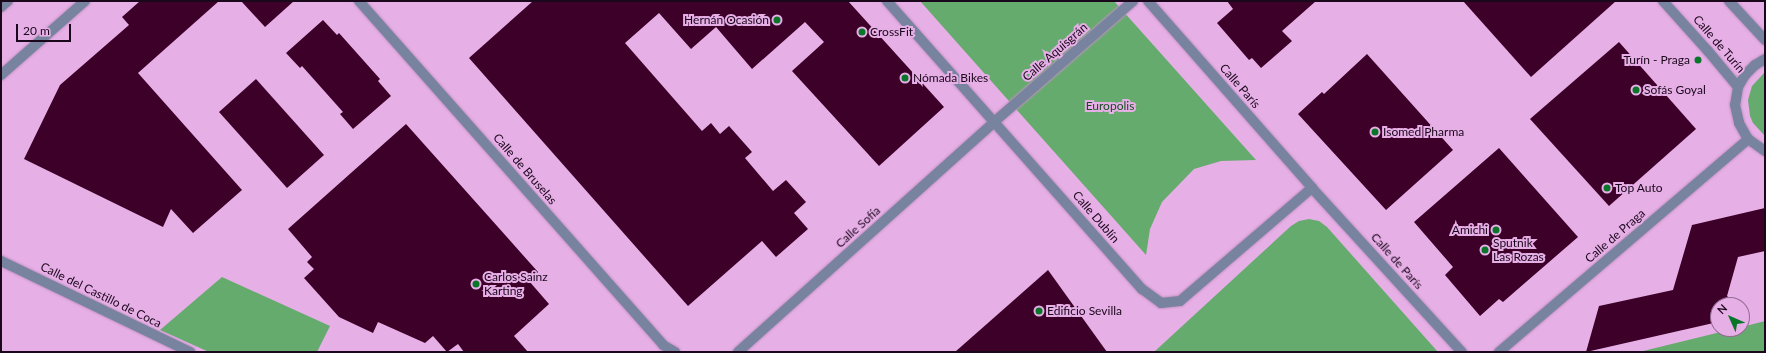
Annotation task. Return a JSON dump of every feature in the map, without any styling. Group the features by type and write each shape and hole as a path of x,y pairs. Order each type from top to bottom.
{"street":[{"path":"1,7 8,1"},
{"path":"1,75 84,1"},
{"name":"Calle de Bruselas","path":"359,1 659,349 674,352"},
{"name":"Calle Dublín","path":"887,1 1142,289 1161,303 1180,301 1312,188"},
{"name":"Calle Aquisgrán","path":"994,122 1133,1"},
{"name":"Calle París","path":"1148,1 1312,188"},
{"name":"Calle de Turín","path":"1663,1 1738,87"},
{"path":"1728,1 1765,40"},
{"path":"1765,59 1755,65 1745,75 1738,87 1735,105 1739,123 1748,139 1765,151"},
{"name":"Calle Sofía","path":"738,352 994,122"},
{"name":"Calle de Praga","path":"1499,352 1748,139"},
{"name":"Calle de París","path":"1312,188 1462,352"},
{"name":"Calle del Castillo de Coca","path":"1,261 190,352"}],"green space":[{"name":"Europolis","path":"920,1 1114,1 1256,160 1221,161 1194,169 1162,202 1150,229 1146,255"},
{"path":"1765,72 1765,136 1753,123 1750,116 1748,100 1752,86"},
{"path":"1309,219 1319,221 1327,227 1438,352 1154,352 1291,226 1299,221"},
{"path":"222,277 330,326 317,352 209,352 160,330"},
{"path":"1765,321 1765,352 1639,352 1710,335 1710,337 1750,337 1750,325"}],"building":[{"path":"140,1 219,1 138,73 242,190 193,233 171,209 163,227 24,159 60,85 129,25 122,17"},
{"path":"241,1 294,1 265,27"},
{"path":"533,1 848,1 944,107 879,166 792,71 824,42 805,22 752,69 716,27 691,49 659,13 625,43 702,131 711,123 720,134 729,126 752,152 745,158 773,191 786,180 806,202 794,213 808,229 776,257 762,241 688,306 469,58"},
{"path":"1227,1 1316,1 1282,31 1292,41 1261,68 1252,58 1249,60 1217,23 1233,9"},
{"path":"1463,1 1616,1 1531,77"},
{"path":"323,20 337,35 339,33 380,79 378,81 391,96 353,129 340,114 343,112 302,66 300,68 286,53"},
{"path":"1619,42 1696,129 1609,206 1530,119"},
{"name":"Isomed Pharma","path":"1367,54 1453,150 1386,210 1298,114 1322,92 1324,94"},
{"path":"256,79 324,155 287,188 219,112"},
{"path":"406,124 538,272 529,281 549,304 514,336 528,352 464,352 458,344 447,352 433,336 425,343 378,322 373,333 339,317 304,278 314,269 307,262 312,257 288,229"},
{"name":"Amichi","path":"1499,148 1578,237 1503,302 1499,299 1480,316 1445,275 1453,267 1414,222"},
{"path":"1765,208 1765,251 1738,257 1727,296 1728,297 1710,297 1710,324 1586,352 1599,306 1673,290 1692,225"},
{"name":"Edificio Sevilla","path":"1048,270 1107,352 955,352"}],"place":[{"name":"Hernán Ocasión","path":"777,20"},
{"name":"CrossFit","path":"862,32"},
{"name":"Turín - Praga","path":"1698,60"},
{"name":"Nómada Bikes","path":"905,78"},
{"name":"Sofás Goyal","path":"1636,90"},
{"name":"Isomed Pharma","path":"1375,132"},
{"name":"Top Auto","path":"1607,188"},
{"name":"Amichi","path":"1496,230"},
{"name":"Sputnik Las Rozas","path":"1485,250"},
{"name":"Carlos Sainz Karting","path":"476,284"},
{"name":"Edificio Sevilla","path":"1039,311"}]}
